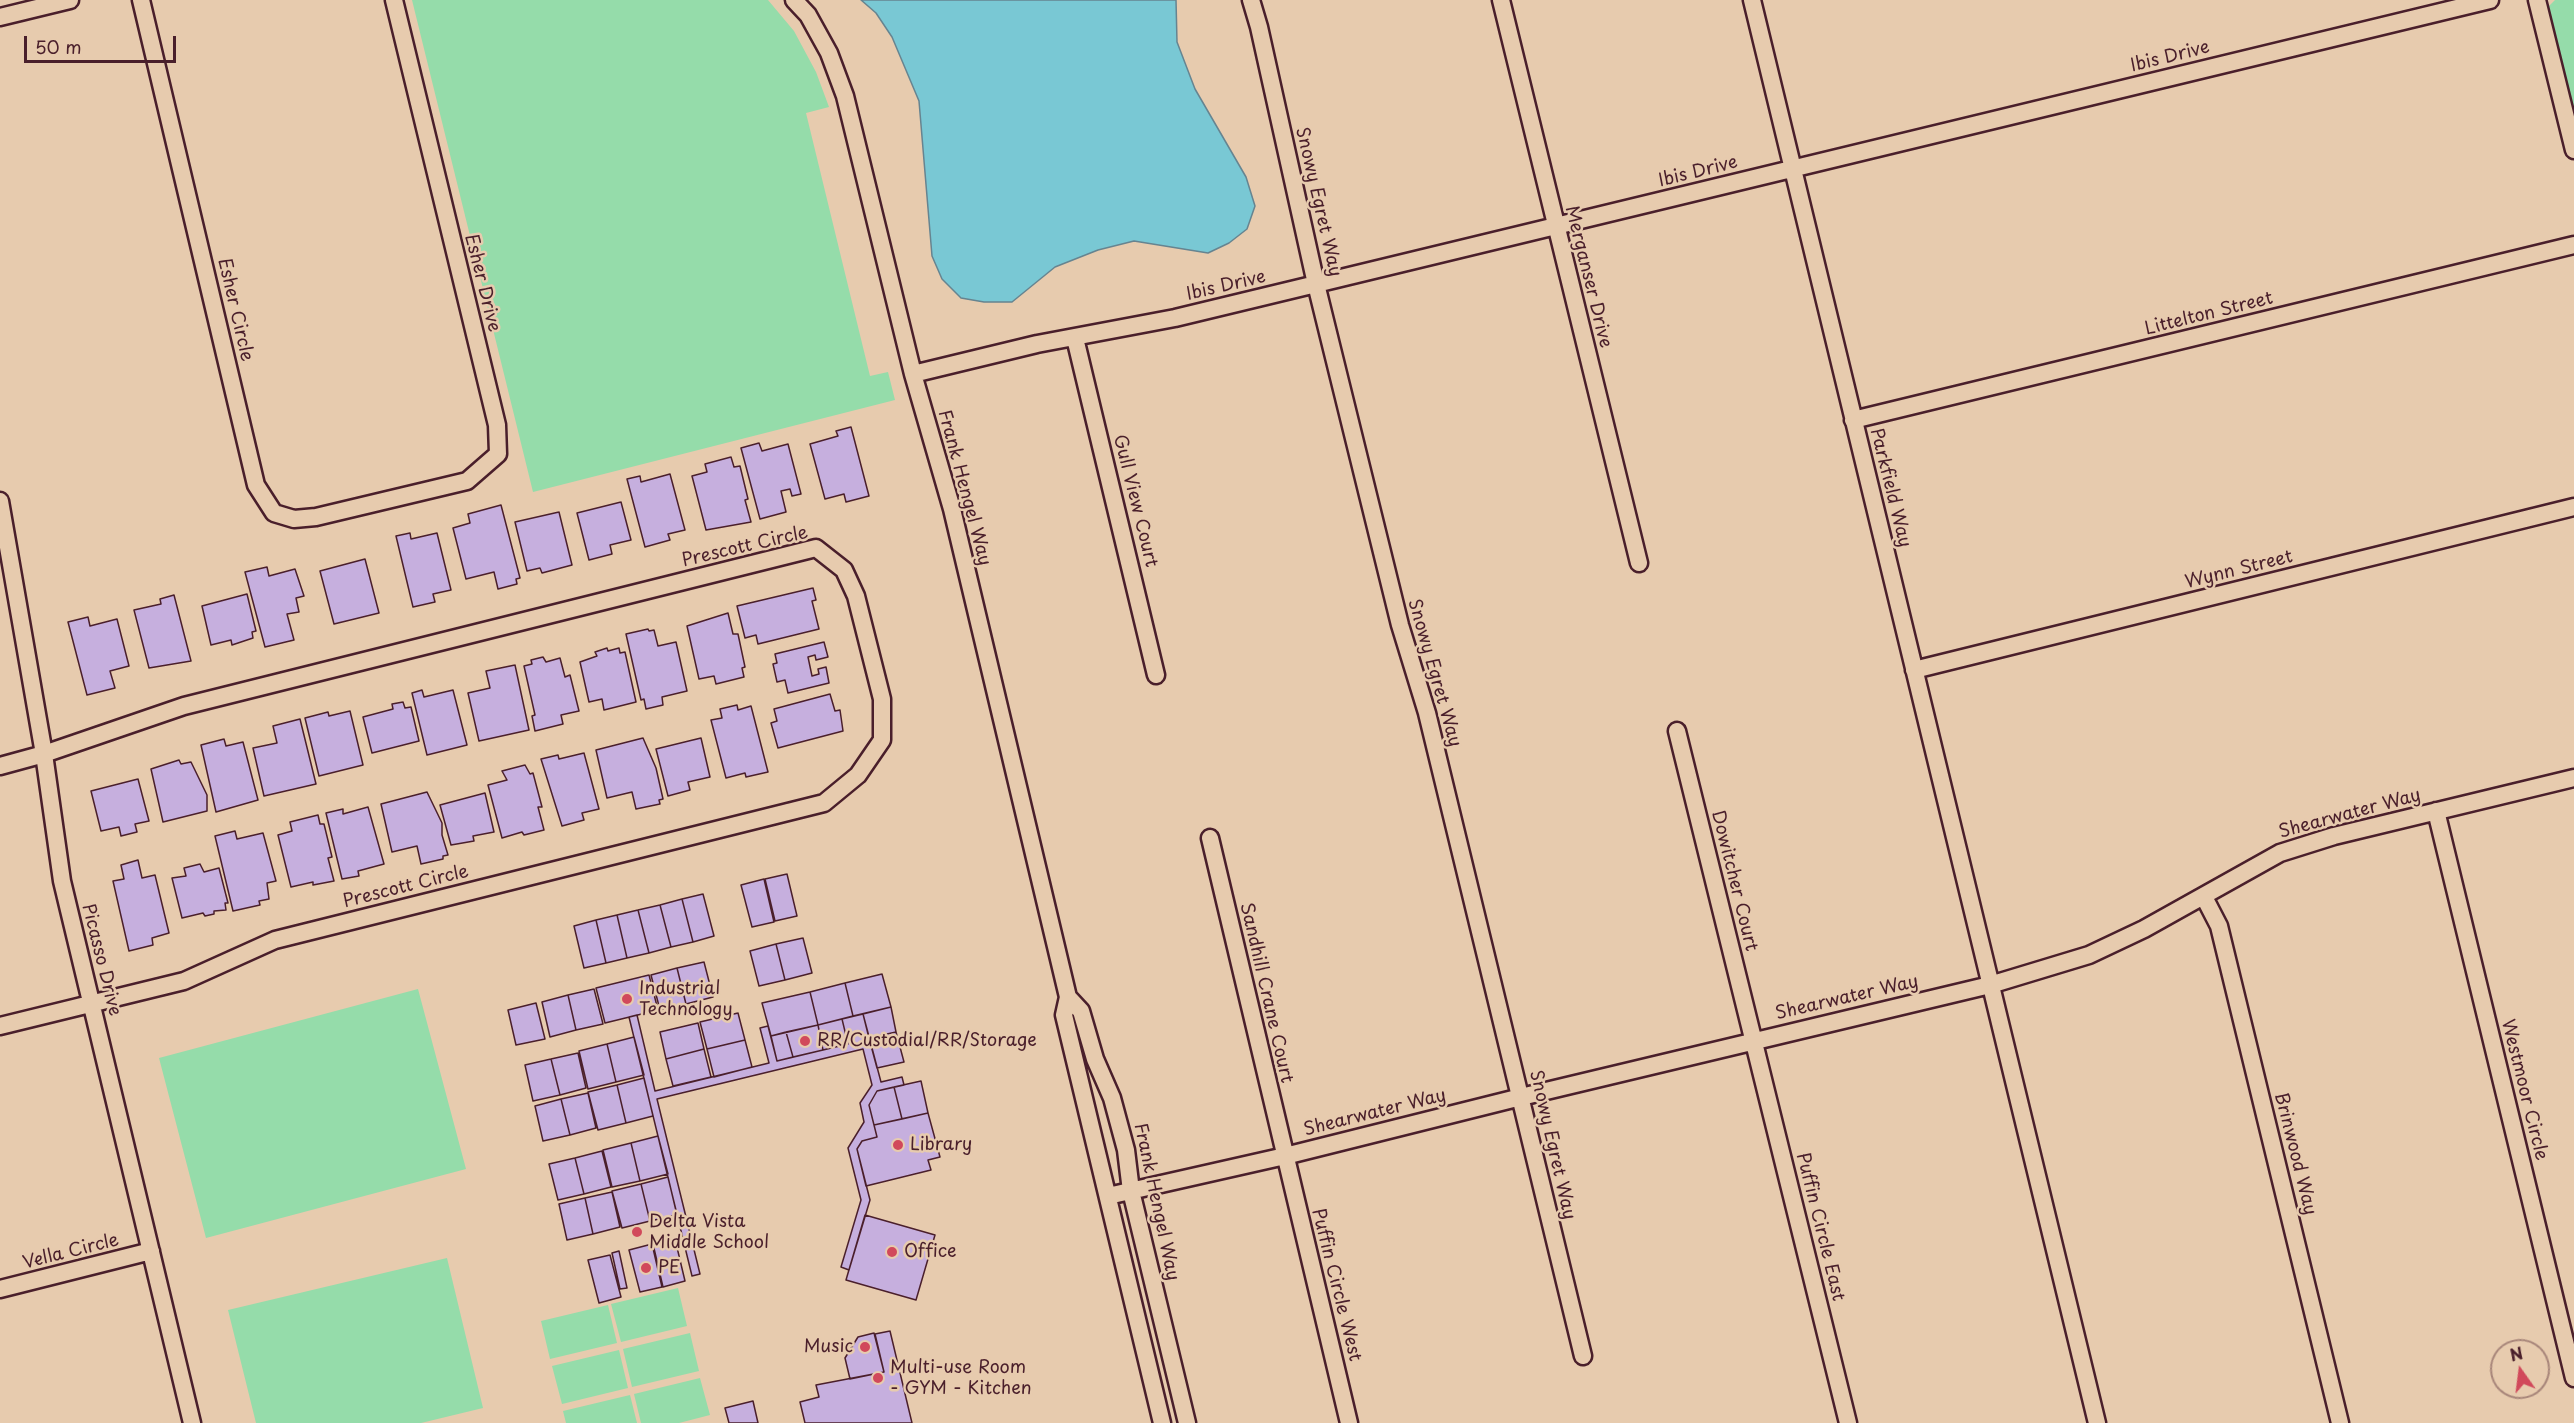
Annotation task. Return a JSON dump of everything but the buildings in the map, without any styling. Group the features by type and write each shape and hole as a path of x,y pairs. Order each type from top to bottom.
{"street":[{"path":"0,17 70,0"},
{"name":"Esher Circle","path":"141,0 256,485 274,513 294,519 316,517 386,501"},
{"name":"Esher Drive","path":"386,501 467,482 498,454 497,424 394,0"},
{"name":"Frank Hengel Way","path":"794,0 808,15 829,53 845,96 913,374 952,509 1068,997 1064,1015 1162,1423"},
{"name":"Snowy Egret Way","path":"1251,0 1316,284 1400,625 1427,713 1583,1356"},
{"name":"Merganser Drive","path":"1501,0 1639,563"},
{"name":"Parkfield Way","path":"1752,0 1990,985"},
{"name":"Ibis Drive","path":"913,374 1037,344 1176,318 2490,0"},
{"path":"2537,0 2574,150"},
{"name":"Littelton Street","path":"1853,420 2574,245"},
{"name":"Gull View Court","path":"1075,338 1156,675"},
{"name":"Picasso Drive","path":"0,501 44,754 62,881 192,1423"},
{"name":"Wynn Street","path":"1914,670 2574,507"},
{"name":"Prescott Circle","path":"44,754 184,706 816,548 844,570 856,596 882,699 882,740 858,775 824,803 275,940 184,981 92,1004"},
{"name":"Dowitcher Court","path":"1677,731 1754,1041"},
{"path":"0,766 44,754"},
{"name":"Shearwater Way","path":"1108,1196 1285,1156 1521,1096 1990,985 2089,955 2204,897 2280,853 2334,836 2574,778"},
{"name":"Westmoor Circle","path":"2436,811 2574,1378"},
{"name":"Sandhill Crane Court","path":"1210,838 1285,1156"},
{"name":"Brinwood Way","path":"2204,897 2219,926 2340,1423"},
{"path":"1990,985 2097,1423"},
{"name":"Frank Hengel Way","path":"1068,997 1082,1011 1095,1059 1112,1098 1126,1150 1131,1191 1187,1423"},
{"path":"0,1026 92,1004"},
{"name":"Puffin Circle East","path":"1754,1041 1848,1423"},
{"name":"Puffin Circle West","path":"1285,1156 1349,1423"},
{"name":"Vella Circle","path":"0,1289 151,1251"}],"green space":[{"path":"412,0 768,0 794,31 816,72 829,107 806,113 870,376 888,372 895,400 533,492"},
{"path":"2555,0 2574,0 2574,118 2547,8"},
{"path":"418,989 466,1169 206,1238 159,1058"},
{"path":"447,1258 483,1408 421,1423 256,1423 228,1310"},
{"path":"678,1288 687,1326 621,1342 611,1304"},
{"path":"608,1305 617,1343 550,1359 541,1321"},
{"path":"690,1333 699,1371 632,1387 623,1349"},
{"path":"619,1350 628,1388 562,1404 552,1366"},
{"path":"700,1378 710,1415 679,1423 641,1423 634,1394"},
{"path":"630,1395 637,1423 566,1423 563,1411"}],"water":[{"path":"861,0 1176,0 1177,42 1195,89 1246,177 1255,206 1247,229 1229,243 1208,253 1134,241 1098,250 1055,267 1012,302 984,302 961,298 942,279 932,256 919,101 892,37 876,13"}],"place":[{"name":"Industrial Technology","path":"627,999"},
{"name":"RR/Custodial/RR/Storage","path":"805,1041"},
{"name":"Library","path":"898,1145"},
{"name":"Delta Vista Middle School","path":"637,1232"},
{"name":"Office","path":"892,1252"},
{"name":"PE","path":"646,1268"},
{"name":"Music","path":"865,1347"},
{"name":"Multi-use Room - GYM - Kitchen","path":"878,1378"}]}
